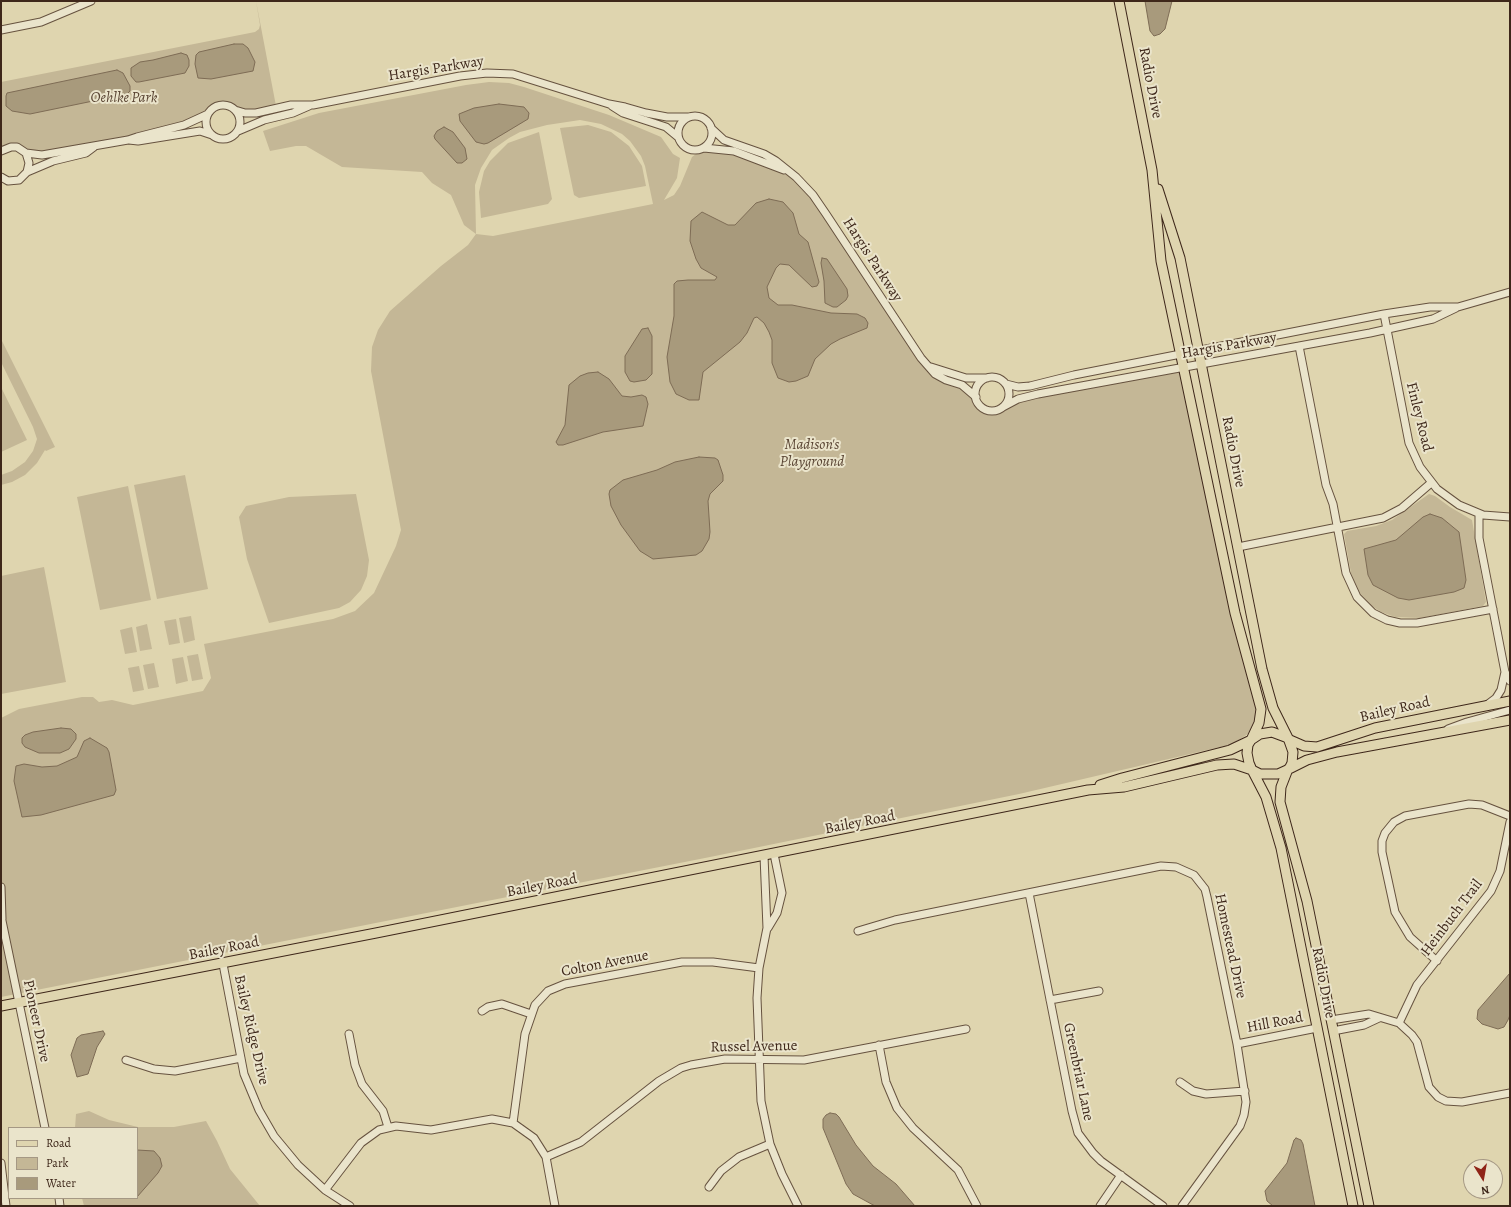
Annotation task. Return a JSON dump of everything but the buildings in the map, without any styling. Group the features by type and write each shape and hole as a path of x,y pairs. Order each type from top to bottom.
{"main road":[{"name":"Radio Drive","path":"1119,1 1152,170 1161,260 1235,613 1260,710 1259,723 1251,740"},
{"name":"Radio Drive","path":"1152,170 1180,258 1265,682 1273,708 1288,738"},
{"name":"Bailey Road","path":"1288,738 1304,746 1317,747 1375,728 1510,701"},
{"name":"Bailey Road","path":"1289,769 1325,755 1439,732 1510,720"},
{"path":"1272,732 1288,738 1293,752 1289,769 1270,775 1252,770 1247,753 1251,740 1260,734 1272,732"},
{"name":"Bailey Road","path":"1088,790 1122,778 1230,750 1251,740"},
{"name":"Bailey Road","path":"1,1006 223,964 1088,790 1124,787 1226,763 1238,764 1252,770"},
{"name":"Radio Drive","path":"1289,769 1281,787 1280,802 1307,901 1369,1206"},
{"name":"Radio Drive","path":"1252,770 1266,797 1281,848 1353,1206"}],"street":[{"path":"1,30 41,22 91,1"},
{"name":"Hargis Parkway","path":"238,131 264,120 293,113 313,105 460,76 487,73 513,74 609,104 667,117 689,118"},
{"name":"Hargis Parkway","path":"609,104 623,113 666,127 678,137"},
{"path":"26,154 42,155 77,148 95,147 128,140 184,125 208,114 221,105 226,105 235,110 240,120 238,131 235,135 226,139 216,138 200,130 138,141 128,140"},
{"name":"Hargis Parkway","path":"235,110 245,113 256,113 291,105 313,105"},
{"path":"208,114 206,125 212,135"},
{"path":"694,116 704,119 711,128 711,139 704,148 694,150 689,149 681,143 678,137 681,123 694,116"},
{"name":"Hargis Parkway","path":"711,128 724,140 764,154 776,161 796,177 813,195 916,351 931,367 935,374 946,380 962,385 976,397"},
{"path":"1,150 17,147 26,154 29,163 24,177 14,181 1,177"},
{"path":"27,172 53,161 86,152 95,147"},
{"name":"Hargis Parkway","path":"704,148 734,151 788,171"},
{"name":"Hargis Parkway","path":"1004,407 1018,399 1038,394 1299,346 1433,319 1458,307 1510,292"},
{"name":"Hargis Parkway","path":"1006,384 1018,387 1030,386 1074,375 1384,314 1430,307 1458,307"},
{"name":"Finley Road","path":"1384,314 1409,443 1420,467 1431,483 1454,502 1479,514 1510,517"},
{"path":"1299,346 1326,485 1333,504 1346,576 1362,604 1377,616 1393,622 1410,624 1493,609"},
{"name":"Hargis Parkway","path":"931,367 966,378 987,378"},
{"path":"987,378 997,378 1006,384 1009,398 1004,407 996,410 988,410 980,405 976,397 979,383 987,378"},
{"path":"1238,547 1374,521 1390,516 1408,504 1431,483"},
{"path":"1479,514 1479,538 1505,672 1510,681"},
{"path":"1486,705 1493,701 1498,695 1505,672"},
{"path":"1439,732 1467,722 1510,710"},
{"path":"1436,961 1410,937 1395,912 1382,852 1382,843 1385,833 1392,824 1402,817 1469,804 1480,805 1510,816"},
{"name":"Heinbuch Trail","path":"1399,1023 1414,988 1491,892 1500,871 1510,822"},
{"path":"768,928 781,904 782,893 769,855"},
{"path":"769,855 768,928 759,968 756,998 763,1114 770,1144 782,1174 798,1206"},
{"name":"Homestead Drive","path":"858,931 895,920 1161,866 1176,867 1194,875 1205,889 1207,897 1245,1091 1244,1115 1240,1126 1182,1206"},
{"name":"Pioneer Drive","path":"1,887 1,918 44,1127"},
{"name":"Greenbriar Lane","path":"1029,893 1072,1111 1078,1133 1093,1153 1121,1176 1163,1206"},
{"name":"Colton Avenue","path":"513,1123 525,1034 531,1014 541,997 548,992 565,984 682,962 713,962 759,968"},
{"name":"Bailey Ridge Drive","path":"223,964 241,1058 251,1092 274,1136 298,1165 325,1190 350,1206"},
{"path":"1050,1000 1099,991"},
{"path":"482,1011 488,1007 502,1004 531,1014"},
{"path":"1331,1020 1369,1014 1399,1023 1415,1040 1428,1084 1432,1092 1441,1099 1458,1103 1510,1093"},
{"path":"1333,1031 1364,1025 1379,1018"},
{"name":"Hill Road","path":"1237,1044 1317,1028"},
{"name":"Russel Avenue","path":"546,1157 570,1148 586,1138 659,1081 681,1068 715,1059 804,1060 966,1029"},
{"path":"349,1034 355,1065 362,1084 383,1111 388,1127"},
{"path":"878,1046 886,1082 897,1108 913,1128 958,1170 977,1206"},
{"path":"126,1060 154,1069 174,1072 241,1058"},
{"path":"1180,1082 1193,1091 1206,1094 1245,1091"},
{"path":"325,1190 365,1138 388,1127 396,1126 431,1130 492,1119 513,1123 534,1138 546,1157 555,1206"},
{"path":"709,1187 721,1171 735,1161 749,1152 770,1144"},
{"path":"1,1163 6,1206"},
{"path":"1100,1206 1121,1176"}],"green space":[{"name":"Oehlke Park","path":"256,1 276,106 256,111 245,110 229,103 221,103 185,122 134,135 43,152 32,151 10,144 1,148 1,82 255,32 259,29 260,25"},
{"name":"Madison's Playground","path":"489,82 509,83 524,87 609,115 661,137 673,154 680,158 677,178 664,200 674,195 680,186 692,157 704,148 734,151 796,177 931,367 976,397 980,405 988,410 996,410 1011,402 1183,367 1259,704 1258,727 1233,744 1019,794 710,857 1,997 1,718 19,709 82,697 93,697 99,702 112,700 133,705 203,691 211,678 204,644 333,619 355,611 374,593 396,546 401,530 371,371 372,347 378,330 390,311 441,266 468,245 476,234 464,225 451,195 432,183 422,172 342,167 306,146 296,146 270,151 263,131 319,113","holes":["580,120 601,124 622,134 630,141 641,156 645,166 653,204 493,236 476,234 475,185 481,168 492,150 509,138 520,132 547,125"]},
{"path":"588,125 611,132 629,146 642,166 646,186 579,198 574,195 560,128"},
{"path":"539,132 552,199 548,204 481,218 479,192 484,171 490,161 508,143"},
{"path":"1,339 55,447 46,451 45,450 37,463 25,475 12,482 1,485 1,475 12,471 25,462 33,451 37,439 33,427 1,362"},
{"path":"1,387 27,440 1,452"},
{"path":"185,475 208,589 157,599 134,485"},
{"path":"128,486 151,600 100,610 77,497"},
{"path":"356,494 369,560 367,576 361,590 350,602 339,608 269,623 247,559 239,517 246,506 289,497"},
{"path":"1429,494 1435,496 1472,520 1486,602 1483,606 1420,618 1395,617 1381,612 1372,606 1358,591 1351,573 1344,534 1347,531 1376,526 1392,520"},
{"path":"44,567 66,682 1,694 1,576"},
{"path":"191,616 195,640 184,643 179,618"},
{"path":"176,619 180,643 169,645 164,621"},
{"path":"147,624 152,649 140,651 136,627"},
{"path":"132,627 137,652 125,654 120,630"},
{"path":"198,654 203,679 192,681 187,656"},
{"path":"183,657 188,681 176,684 172,659"},
{"path":"154,663 159,687 148,689 143,665"},
{"path":"139,666 144,690 133,692 128,668"},
{"path":"89,1111 109,1120 138,1127 75,1127 76,1114"},
{"path":"206,1121 230,1169 260,1206 84,1206 82,1199 138,1199 138,1127 174,1127"}],"water":[{"path":"1145,1 1172,1 1165,29 1160,34 1154,36 1150,31"},
{"path":"234,44 243,44 248,48 255,62 253,71 211,79 198,78 195,64 196,55 199,52"},
{"path":"181,53 187,55 189,60 189,66 185,73 139,82 136,82 131,76 131,68 140,62"},
{"path":"117,70 123,73 130,86 130,91 127,94 30,114 12,111 6,106 7,93"},
{"path":"499,104 524,107 529,113 528,119 488,143 484,144 476,142 460,121 459,114 474,108"},
{"path":"444,127 453,132 465,148 467,159 462,163 457,163 435,139 434,136 437,131"},
{"path":"769,199 783,202 793,213 799,234 808,242 819,282 817,286 812,287 789,265 780,264 776,268 767,287 769,298 778,305 792,305 831,313 857,314 865,318 868,323 867,328 831,344 815,359 808,376 789,382 778,378 772,363 772,340 769,332 764,323 757,317 754,318 747,333 740,342 703,372 699,400 689,400 676,394 670,382 667,357 674,316 674,284 677,281 715,280 717,277 701,268 696,259 690,241 691,221 702,212 728,225 735,225 756,203"},
{"path":"822,258 827,259 847,289 848,296 846,300 837,307 833,307 825,303 821,263"},
{"path":"648,328 652,336 652,374 646,380 634,382 630,381 625,372 625,356 642,329"},
{"path":"598,372 609,379 622,396 631,397 642,395 646,397 648,404 643,426 603,432 563,445 558,445 556,442 565,425 569,385 580,376"},
{"path":"699,457 715,458 718,460 723,475 723,481 710,494 708,501 709,539 702,551 696,555 653,559 640,551 621,525 611,506 609,494 610,490 623,480 657,470 675,462"},
{"path":"1430,514 1442,518 1459,532 1466,580 1464,588 1454,592 1409,600 1398,598 1373,585 1368,575 1364,549 1396,540 1423,517"},
{"path":"61,728 71,729 76,734 76,739 69,749 60,753 39,753 25,747 22,743 22,738 25,735 33,732"},
{"path":"90,738 107,748 109,752 116,790 114,795 41,815 22,817 14,781 16,766 24,764 42,767 57,766 77,757 84,741"},
{"path":"1510,973 1510,1015 1508,1020 1504,1027 1498,1029 1482,1024 1477,1019 1478,1010"},
{"path":"103,1031 105,1034 97,1047 88,1074 77,1077 71,1055 77,1038 81,1035"},
{"path":"830,1113 836,1114 839,1117 856,1145 873,1166 896,1184 915,1206 875,1206 853,1194 846,1184 823,1128 823,1119"},
{"path":"1296,1138 1301,1140 1303,1144 1315,1206 1273,1206 1267,1201 1265,1191 1287,1163 1294,1140"},
{"path":"138,1150 154,1151 160,1158 162,1166 158,1173 138,1196"}]}
